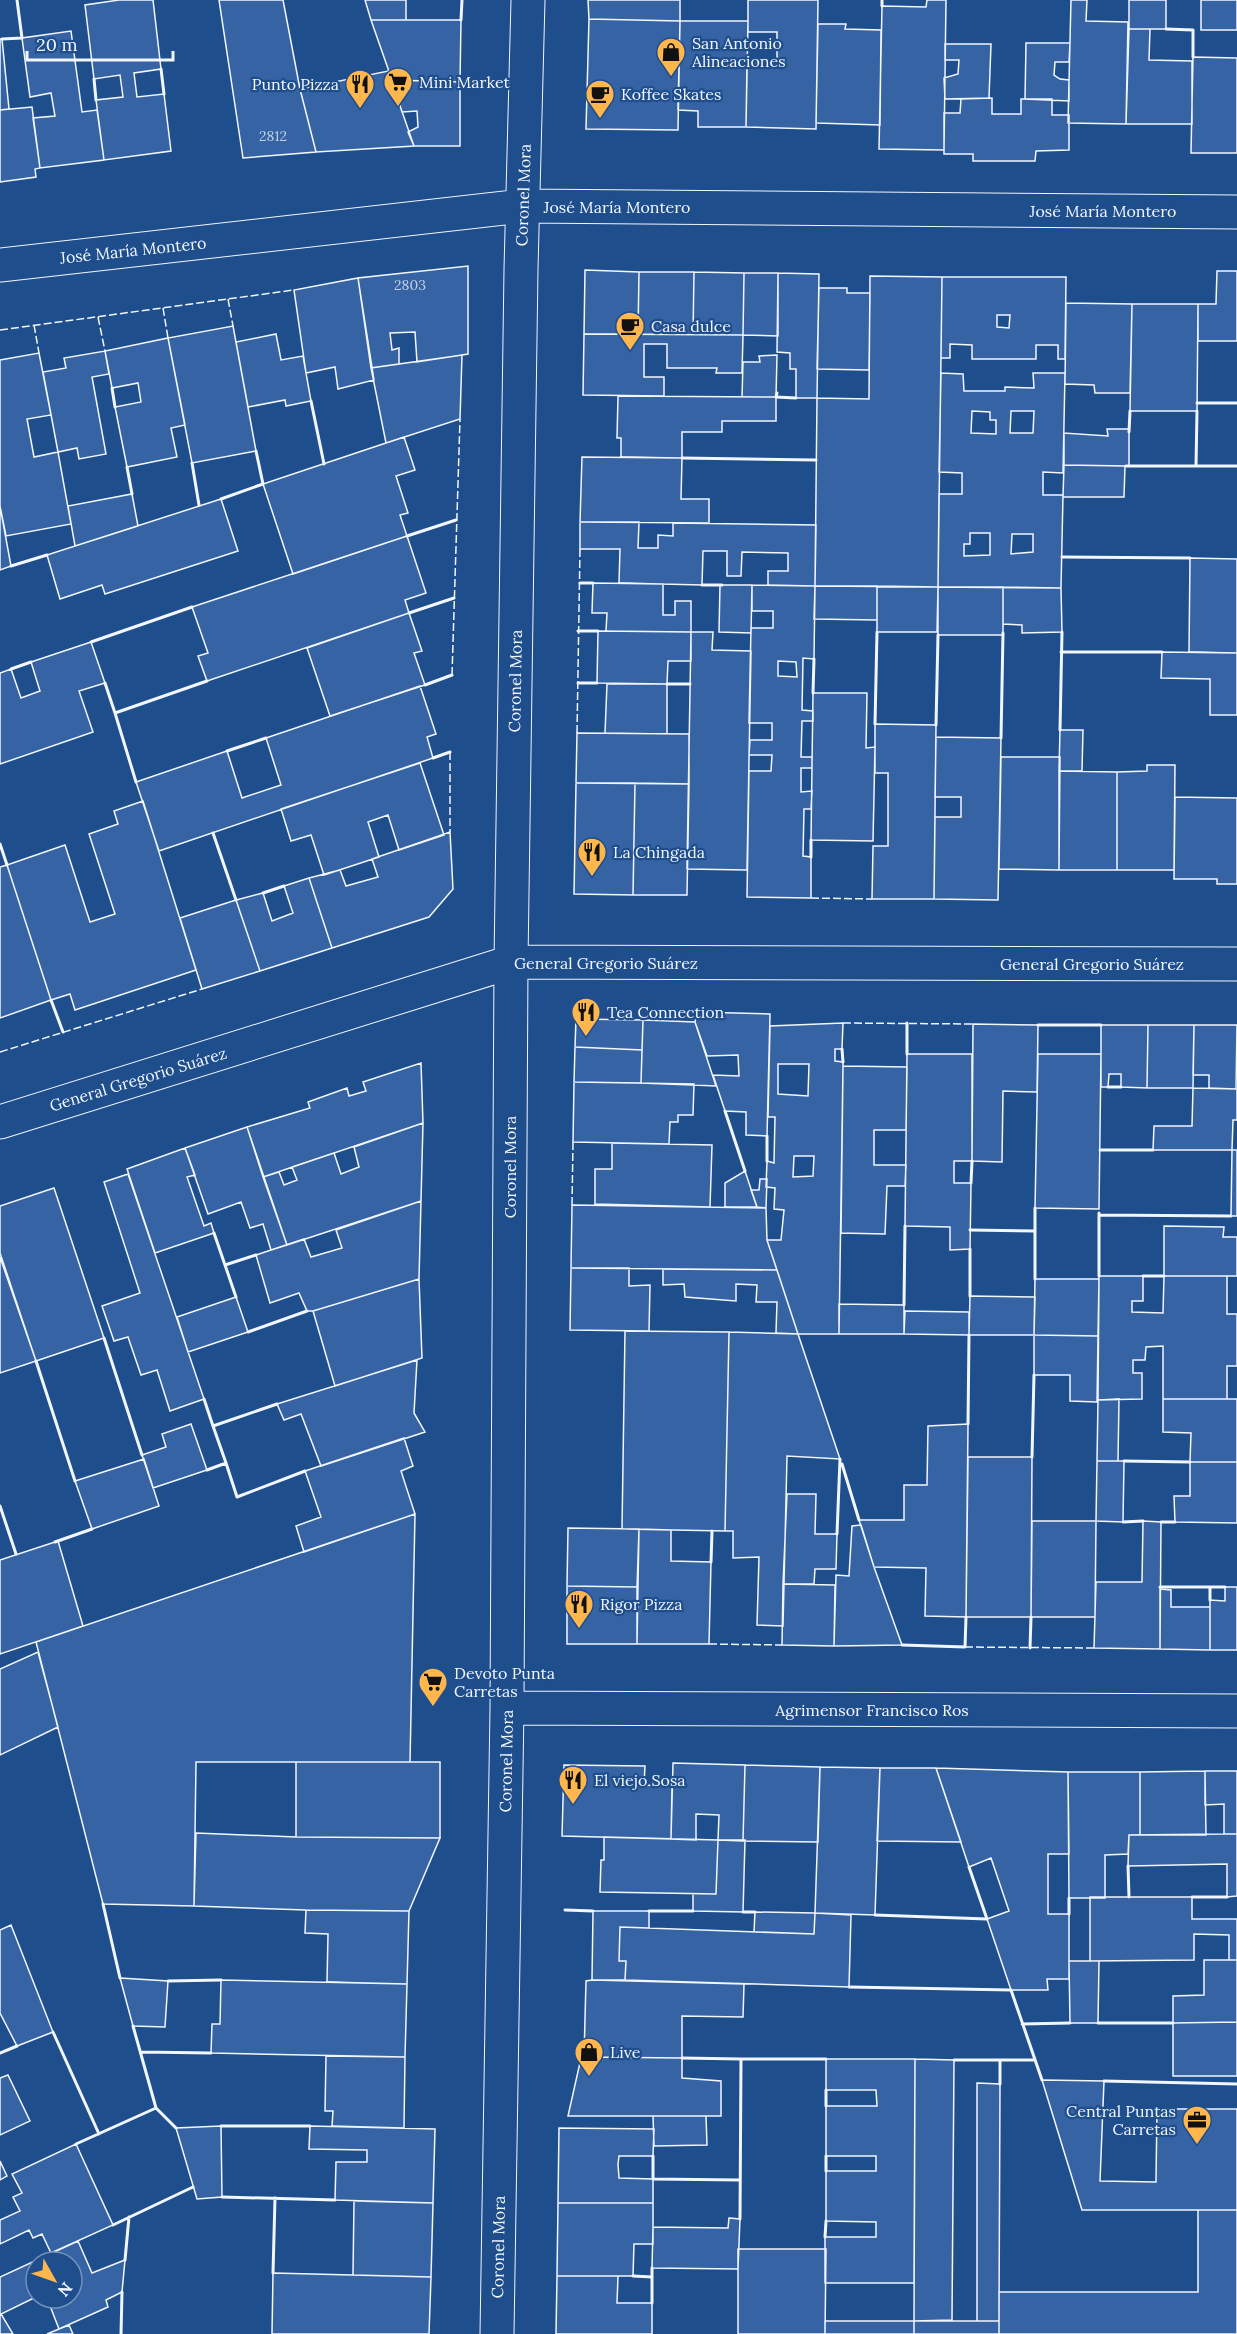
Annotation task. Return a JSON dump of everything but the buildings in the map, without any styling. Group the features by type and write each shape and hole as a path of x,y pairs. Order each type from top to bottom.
{"street":[{"name":"Coronel Mora","path":"497,2334 507,1708 511,962 528,0"},
{"name":"José María Montero","path":"0,265 523,206 1237,213"},
{"name":"General Gregorio Suárez","path":"0,1122 511,962 1237,964"},
{"name":"Agrimensor Francisco Ros","path":"507,1708 1237,1711"}],"fence":[{"path":"0,330 294,290"},
{"path":"228,299 233,326"},
{"path":"163,308 168,338"},
{"path":"98,317 105,351"},
{"path":"34,325 39,353"},
{"path":"452,675 460,419"},
{"path":"577,733 580,549"},
{"path":"450,752 450,832"},
{"path":"811,898 872,899"},
{"path":"0,1052 202,989"},
{"path":"843,1023 973,1024"},
{"path":"572,1205 573,1142"},
{"path":"709,1644 782,1645"},
{"path":"965,1647 1094,1648"}],"wall":[{"path":"2,39 22,38 17,0"},
{"path":"461,20 462,0"},
{"path":"882,0 882,6"},
{"path":"1166,29 1193,30 1193,57"},
{"path":"161,69 164,94"},
{"path":"94,79 96,100"},
{"path":"112,388 115,407"},
{"path":"777,393 776,397 796,398"},
{"path":"311,401 324,464"},
{"path":"1197,403 1237,403"},
{"path":"1129,432 1130,411"},
{"path":"1196,466 1197,411"},
{"path":"221,499 263,484 256,451"},
{"path":"682,458 816,460"},
{"path":"192,463 199,505"},
{"path":"1126,466 1237,466"},
{"path":"127,467 132,494"},
{"path":"407,536 456,520"},
{"path":"11,566 47,555"},
{"path":"1062,557 1190,558"},
{"path":"580,583 593,583"},
{"path":"702,585 722,585"},
{"path":"409,613 454,598"},
{"path":"91,642 192,607"},
{"path":"578,631 598,631"},
{"path":"875,724 877,632"},
{"path":"1060,730 1062,632"},
{"path":"1001,738 1003,633"},
{"path":"936,725 938,635"},
{"path":"1061,652 1162,652"},
{"path":"813,693 814,659"},
{"path":"11,669 31,662"},
{"path":"425,685 452,675"},
{"path":"105,683 115,713 207,681"},
{"path":"578,683 597,683"},
{"path":"667,684 690,684"},
{"path":"115,713 136,782"},
{"path":"227,751 266,738"},
{"path":"433,758 450,752"},
{"path":"213,833 236,900"},
{"path":"811,840 811,857"},
{"path":"0,844 7,865"},
{"path":"263,893 284,886"},
{"path":"51,1000 63,1032"},
{"path":"907,1023 907,1054"},
{"path":"1038,1025 1101,1025"},
{"path":"842,1049 843,1062"},
{"path":"1108,1087 1121,1087"},
{"path":"725,1111 745,1171"},
{"path":"767,1136 767,1161"},
{"path":"1100,1150 1153,1150"},
{"path":"971,1183 972,1161"},
{"path":"1035,1208 1035,1279"},
{"path":"1099,1213 1099,1276"},
{"path":"1099,1215 1231,1216"},
{"path":"904,1305 905,1226"},
{"path":"970,1230 1035,1231"},
{"path":"214,1233 225,1265"},
{"path":"970,1249 970,1296"},
{"path":"236,1297 225,1265 256,1255"},
{"path":"1143,1276 1164,1276"},
{"path":"248,1332 307,1311"},
{"path":"968,1424 969,1335"},
{"path":"104,1338 142,1455"},
{"path":"36,1361 75,1481"},
{"path":"1032,1457 1034,1375"},
{"path":"204,1399 213,1426 277,1404"},
{"path":"207,1470 226,1463 213,1426"},
{"path":"837,1534 840,1459"},
{"path":"1124,1461 1190,1462"},
{"path":"226,1463 237,1497 305,1471"},
{"path":"842,1464 859,1520"},
{"path":"0,1506 16,1554"},
{"path":"1123,1522 1143,1521"},
{"path":"1161,1522 1175,1522"},
{"path":"55,1542 92,1529"},
{"path":"711,1562 712,1531"},
{"path":"1160,1587 1225,1587"},
{"path":"1210,1588 1210,1600"},
{"path":"902,1645 965,1647 966,1617"},
{"path":"1030,1648 1031,1617"},
{"path":"1128,1866 1129,1897"},
{"path":"875,1915 987,1919 969,1867"},
{"path":"1192,1897 1227,1897"},
{"path":"1069,1898 1069,1914"},
{"path":"103,1904 120,1978"},
{"path":"565,1910 593,1911"},
{"path":"649,1911 693,1911"},
{"path":"743,1912 755,1912"},
{"path":"168,1981 221,1980"},
{"path":"849,1987 1011,1990 1042,2080"},
{"path":"1022,2024 1070,2023"},
{"path":"1098,2023 1173,2023"},
{"path":"133,2026 156,2108 176,2128"},
{"path":"53,2032 99,2134"},
{"path":"0,2053 17,2046"},
{"path":"141,2052 211,2053"},
{"path":"682,2058 741,2059"},
{"path":"740,2219 741,2059 826,2059"},
{"path":"954,2060 1034,2060"},
{"path":"1000,2060 1000,2084"},
{"path":"1104,2081 1237,2084"},
{"path":"826,2090 826,2106"},
{"path":"76,2144 156,2108"},
{"path":"221,2126 310,2126"},
{"path":"653,2156 653,2179 740,2180"},
{"path":"826,2156 826,2171"},
{"path":"113,2225 193,2187"},
{"path":"222,2197 335,2200"},
{"path":"273,2273 275,2198"},
{"path":"125,2260 129,2217"},
{"path":"825,2237 826,2221"},
{"path":"652,2268 652,2303"},
{"path":"633,2276 652,2277"},
{"path":"121,2334 122,2292"}],"place":[{"name":"San Antonio Alineaciones","path":"671,78"},
{"name":"Mini Market","path":"398,108"},
{"name":"Punto Pizza","path":"360,110"},
{"name":"Koffee Skates","path":"600,120"},
{"name":"Casa dulce","path":"630,352"},
{"name":"La Chingada","path":"592,878"},
{"name":"Tea Connection","path":"586,1038"},
{"name":"Rigor Pizza","path":"579,1630"},
{"name":"Devoto Punta Carretas","path":"433,1708"},
{"name":"El viejo Sosa","path":"573,1806"},
{"name":"Live","path":"589,2078"},
{"name":"Central Puntas Carretas","path":"1197,2146"}]}
